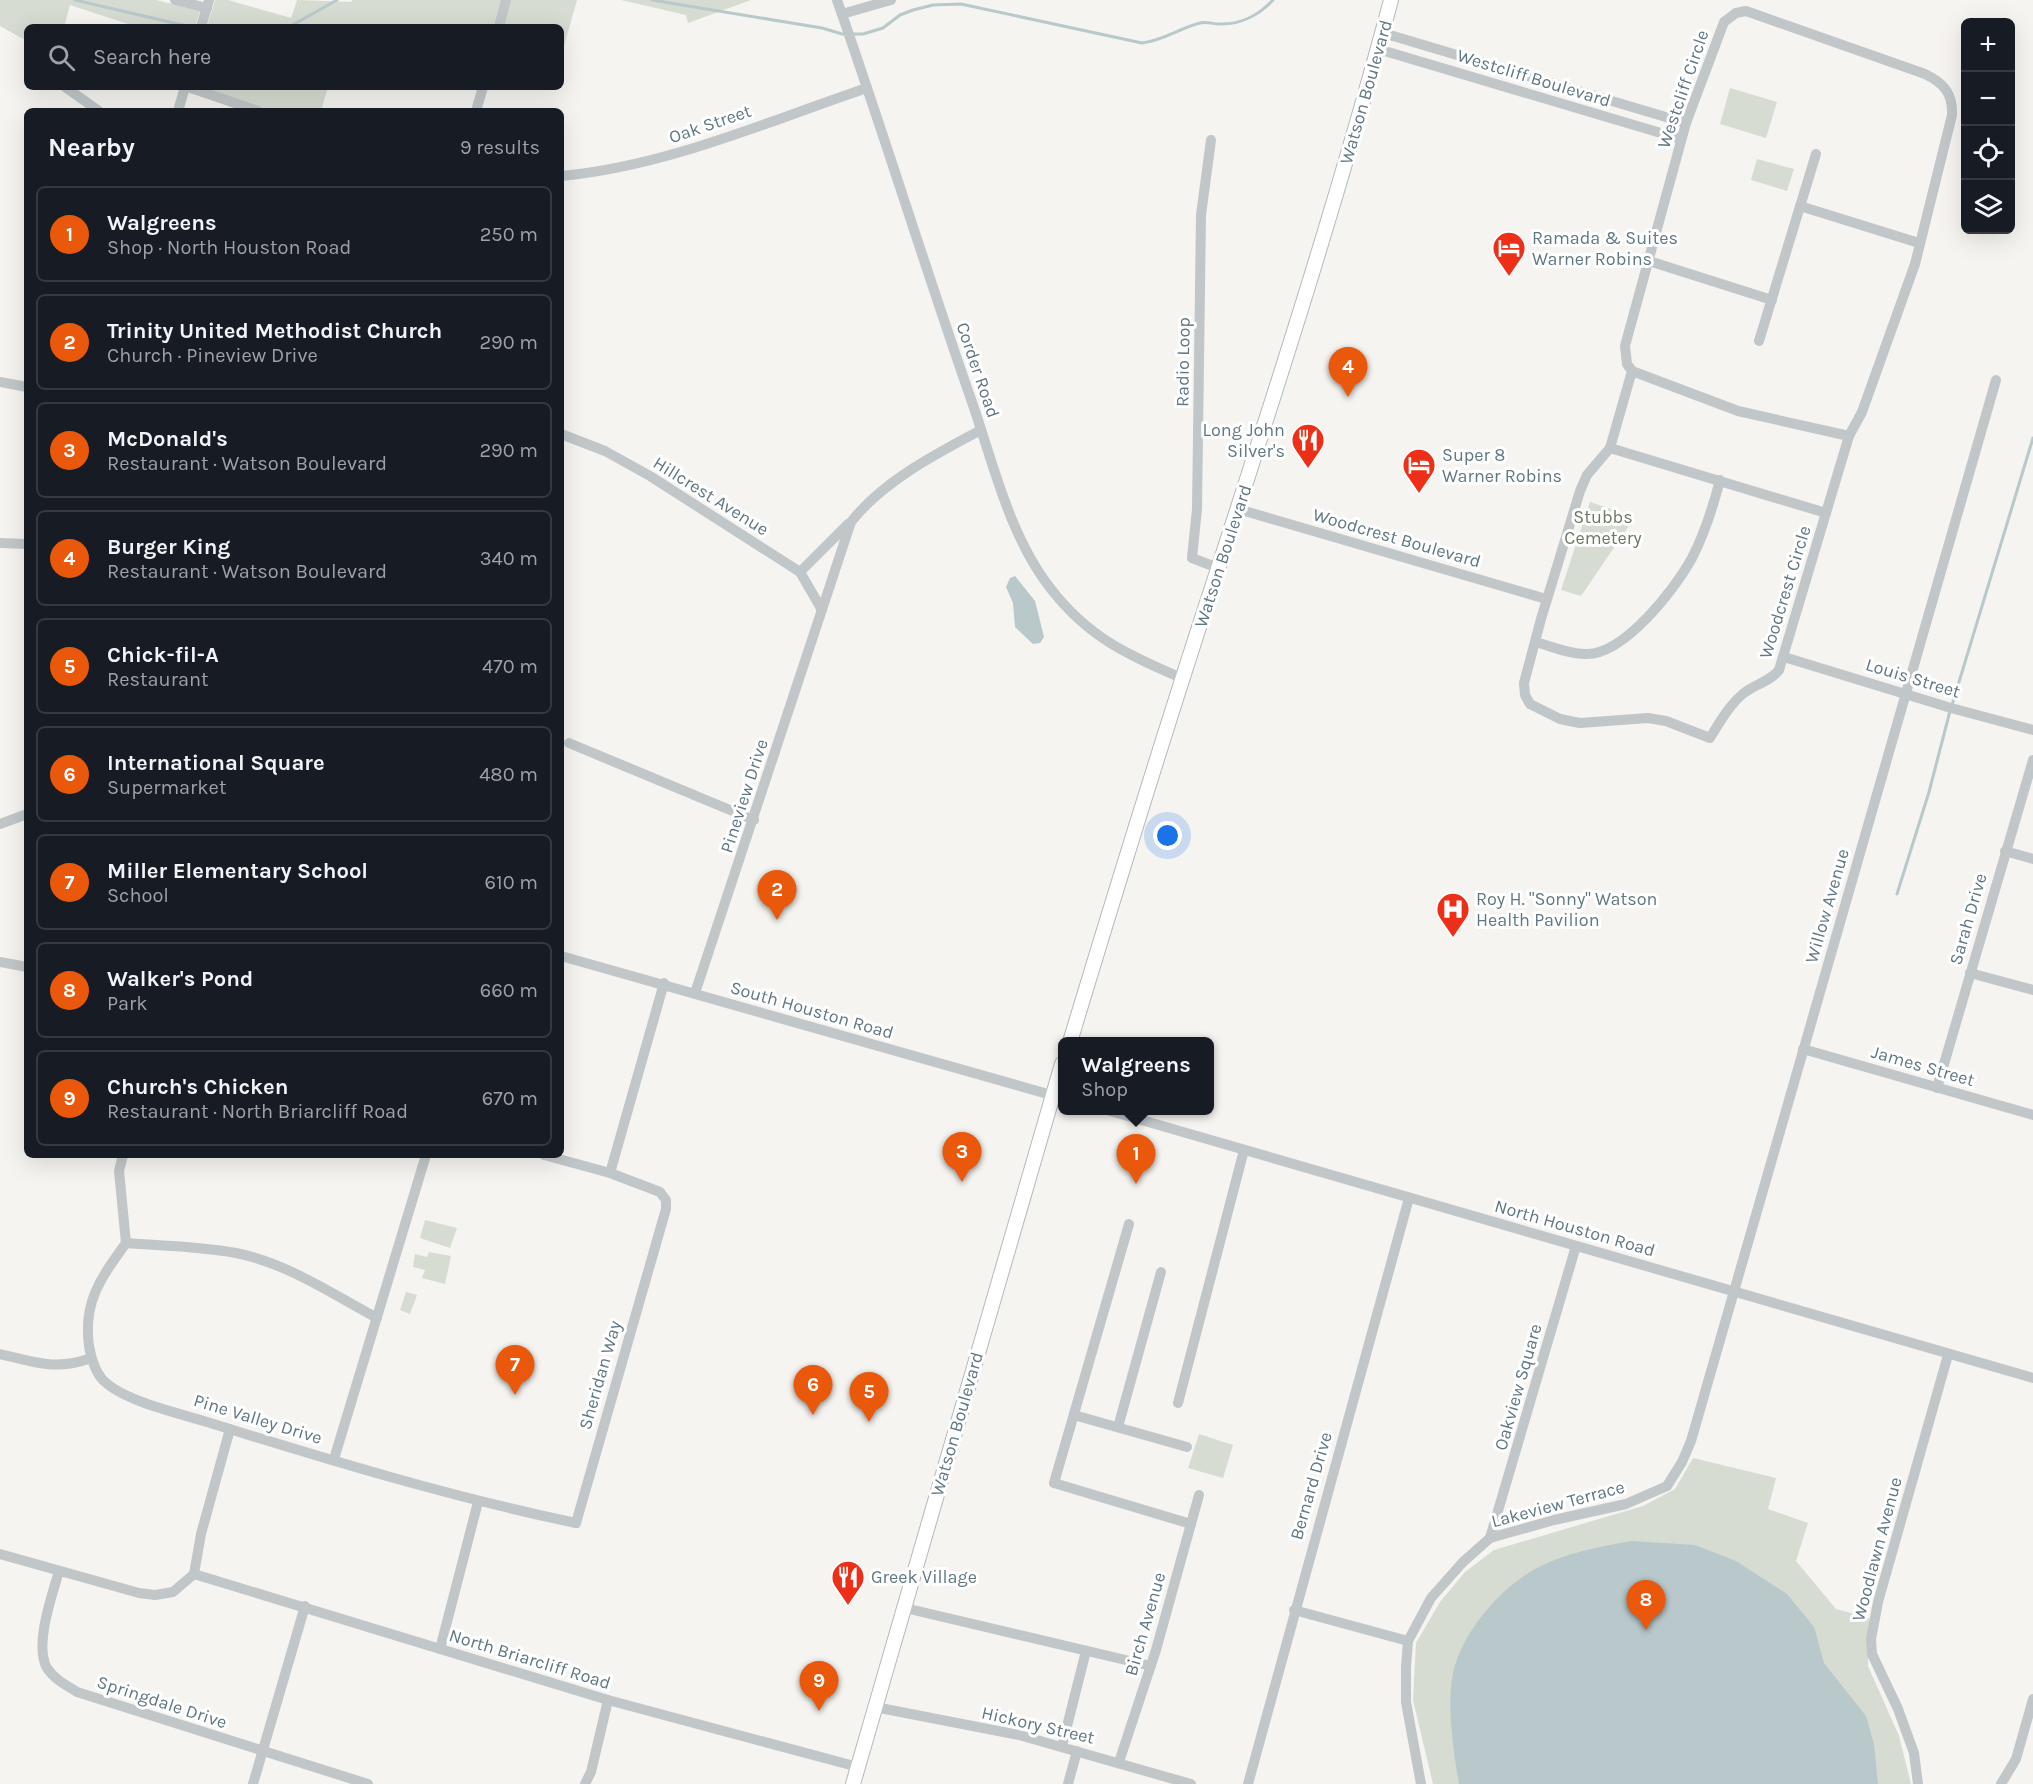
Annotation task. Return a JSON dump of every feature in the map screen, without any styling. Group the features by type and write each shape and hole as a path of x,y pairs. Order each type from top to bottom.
{"main road":[{"name":"Watson Boulevard","path":"1071,1037 1218,568 1285,364 1392,0"},
{"name":"Watson Boulevard","path":"853,1784 1058,1097"}],"street":[{"path":"175,0 205,14"},
{"path":"499,24 506,0"},
{"name":"Corder Road","path":"837,0 981,430 1024,546 1050,588 1078,619 1126,655 1184,679"},
{"path":"842,14 891,0"},
{"name":"Westcliff Circle","path":"1610,448 1632,371 1624,353 1681,139 1724,22 1736,13 1746,11 1848,45 1939,80 1949,92 1953,103 1915,264 1866,401 1849,436 1826,513"},
{"name":"Westcliff Boulevard","path":"1383,33 1686,123"},
{"name":"Westcliff Boulevard","path":"1378,49 1681,139"},
{"name":"Oak Street","path":"564,176 631,166 672,156 867,88"},
{"path":"69,90 95,108"},
{"path":"179,108 185,90"},
{"path":"195,90 249,108"},
{"path":"477,108 482,90"},
{"name":"Radio Loop","path":"1210,140 1201,215 1197,508 1192,558 1218,568"},
{"path":"1759,341 1816,154"},
{"path":"1800,206 1919,243"},
{"path":"1649,261 1772,300"},
{"path":"1632,371 1738,411 1849,436"},
{"name":"Willow Avenue","path":"1691,1440 1996,380"},
{"path":"0,382 24,386"},
{"path":"800,572 851,522 864,506 899,479 981,430"},
{"name":"Hillcrest Avenue","path":"564,435 605,451 641,471 800,572 822,610"},
{"name":"Woodcrest Circle","path":"1610,448 1826,513 1784,657 1775,676 1743,693 1710,738 1666,721 1648,718 1580,723 1541,710 1530,704 1525,695 1524,683 1546,599 1587,475 1610,448"},
{"path":"1536,642 1586,654 1603,651 1635,631 1691,560 1709,518 1720,480"},
{"name":"Woodcrest Boulevard","path":"1238,509 1546,599"},
{"name":"Pineview Drive","path":"695,993 851,522"},
{"path":"0,543 24,544"},
{"name":"Louis Street","path":"1784,657 1951,708 2033,730"},
{"path":"569,743 754,820"},
{"name":"Sarah Drive","path":"1936,1088 2033,760"},
{"path":"0,824 24,815"},
{"path":"2005,851 2033,859"},
{"name":"South Houston Road","path":"564,957 664,983 1058,1097"},
{"path":"0,962 24,966"},
{"path":"1970,973 2033,990"},
{"path":"610,1173 664,983"},
{"name":"James Street","path":"1803,1049 2033,1115"},
{"name":"North Houston Road","path":"1124,1115 2033,1378"},
{"path":"1178,1403 1244,1150"},
{"path":"122,1158 119,1171 126,1242 236,1253 280,1267 316,1283 377,1318"},
{"name":"Pine Valley Drive","path":"126,1242 106,1271 91,1301 86,1322 91,1358 102,1379 124,1394 230,1429 334,1459 425,1158"},
{"name":"Sheridan Way","path":"478,1502 576,1523 666,1209 666,1200 660,1192 610,1173 555,1158"},
{"name":"Bernard Drive","path":"1248,1784 1409,1197"},
{"path":"1129,1224 1054,1484 1191,1524"},
{"name":"Oakview Square","path":"1490,1538 1576,1246"},
{"path":"1118,1427 1161,1272"},
{"path":"0,1354 52,1365 70,1366 91,1358"},
{"name":"Woodlawn Avenue","path":"1918,1784 1914,1753 1898,1709 1876,1666 1871,1639 1878,1602 1948,1355"},
{"path":"1074,1415 1187,1447"},
{"path":"0,1554 155,1595 173,1592 194,1574 201,1534 230,1429"},
{"name":"Lakeview Terrace","path":"1418,1781 1406,1702 1408,1641 1431,1598 1463,1562 1490,1538 1554,1520 1626,1504 1667,1486 1682,1462 1691,1440"},
{"path":"334,1459 478,1502 440,1649"},
{"name":"Birch Avenue","path":"1119,1762 1151,1666 1199,1495"},
{"name":"Springdale Drive","path":"59,1571 42,1631 46,1666 55,1678 77,1692 368,1784"},
{"name":"North Briarcliff Road","path":"194,1574 306,1606 608,1700 858,1767"},
{"path":"254,1784 306,1606"},
{"path":"905,1608 1151,1666"},
{"path":"1294,1610 1408,1641"},
{"path":"1062,1746 1086,1651"},
{"path":"2001,1784 2016,1759 2033,1699"},
{"path":"585,1784 591,1772 608,1700"},
{"name":"Hickory Street","path":"875,1707 1019,1735 1191,1784"},
{"path":"1068,1784 1077,1751"}],"green space":[{"path":"0,0 156,0 200,11 196,24 128,24 70,5 65,24 24,24 24,39 0,26"},
{"path":"215,0 228,0 291,18 297,0 351,2 352,0 502,0 496,24 208,24"},
{"path":"511,0 577,0 564,46 564,24 505,24"},
{"path":"621,0 751,0 688,23 686,15"},
{"path":"1730,88 1777,102 1766,138 1720,124"},
{"path":"206,90 327,90 322,108 260,108"},
{"path":"1757,159 1794,169 1787,191 1751,180"},
{"name":"Stubbs Cemetery","path":"1590,502 1635,517 1581,596 1561,590"},
{"path":"425,1220 457,1228 450,1248 420,1238"},
{"path":"429,1252 451,1256 445,1284 422,1278 425,1270 413,1267 415,1254 427,1257"},
{"path":"406,1292 417,1295 410,1314 400,1310"},
{"path":"1199,1434 1233,1445 1223,1478 1188,1468"},
{"path":"1693,1458 1776,1478 1768,1509 1808,1523 1796,1561 1836,1609 1869,1618 1868,1666 1899,1736 1911,1784 1433,1784 1413,1700 1416,1643 1440,1602 1465,1572 1494,1550 1643,1506 1675,1489"}],"shaded area":[{"path":"1015,576 1035,601 1044,637 1040,643 1033,644 1015,627 1013,603 1006,587 1010,578"},
{"path":"1631,1541 1695,1545 1736,1561 1787,1594 1814,1627 1824,1663 1866,1716 1874,1744 1878,1784 1459,1784 1450,1704 1452,1679 1456,1663 1472,1630 1496,1599 1510,1586 1539,1567 1572,1554"}],"waterway":[{"path":"75,0 178,24"},
{"path":"294,24 337,0"},
{"path":"652,0 822,28 842,34 863,34 883,28 900,15 913,10 933,5 961,4 1142,43 1157,40 1202,22 1227,24 1242,21 1262,10 1273,0"},
{"path":"1952,705 2033,438"},
{"path":"1897,894 1929,792 1950,711"}],"place":[{"name":"Ramada & Suites Warner Robins","path":"1509,277"},
{"name":"Burger King","path":"1348,397"},
{"name":"Long John Silver's","path":"1308,469"},
{"name":"Super 8 Warner Robins","path":"1419,494"},
{"name":"Trinity United Methodist Church","path":"777,920"},
{"name":"Roy H. \"Sonny\" Watson Health Pavilion","path":"1453,938"},
{"name":"McDonald's","path":"962,1182"},
{"name":"Walgreens","path":"1136,1184"},
{"name":"Miller Elementary School","path":"515,1395"},
{"name":"International Square","path":"813,1415"},
{"name":"Chick-fil-A","path":"869,1422"},
{"name":"Greek Village","path":"848,1606"},
{"name":"Walker's Pond","path":"1646,1630"},
{"name":"Church's Chicken","path":"819,1711"}]}
